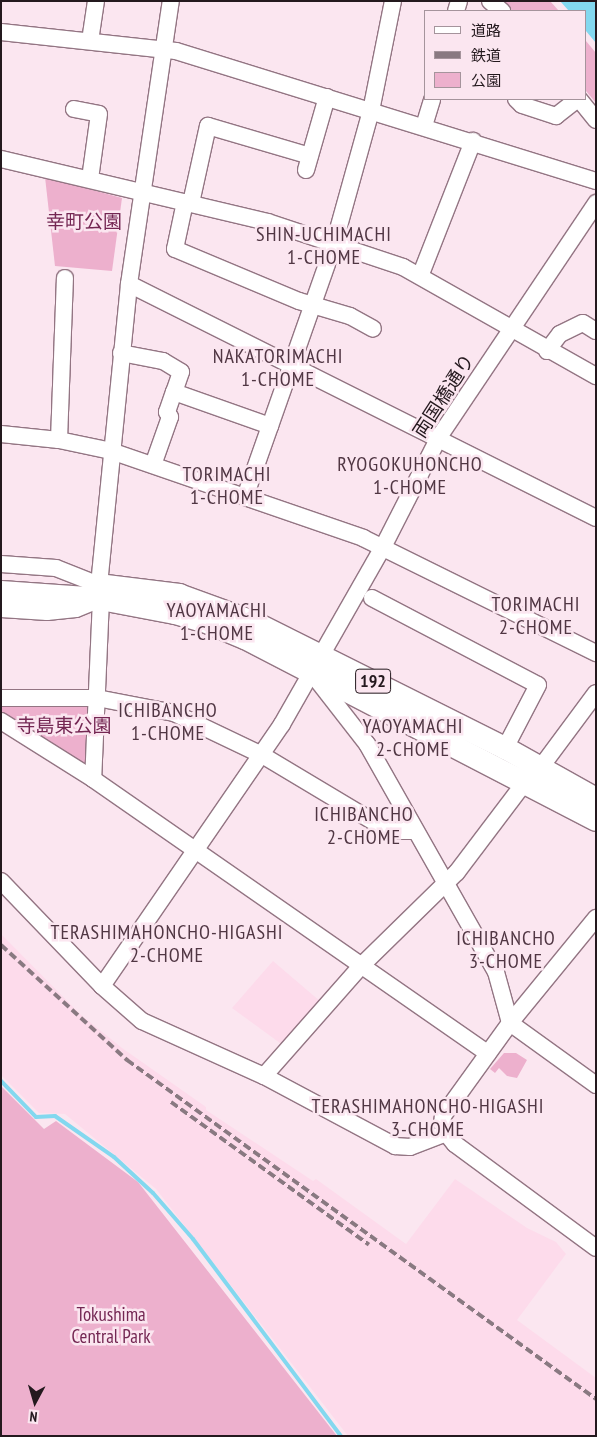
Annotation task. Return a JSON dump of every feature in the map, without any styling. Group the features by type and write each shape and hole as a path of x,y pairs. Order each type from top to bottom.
{"highway":[{"name":"192","path":"1,581 100,592"},
{"name":"192","path":"1,592 100,592 140,588 216,606 525,782 596,820"},
{"name":"192","path":"316,664 505,748 541,766 596,799"}],"street":[{"path":"90,41 96,1"},
{"path":"93,779 100,592 111,451 129,284 171,1"},
{"path":"246,498 334,244 371,110 393,1"},
{"path":"1,32 164,49 424,126 596,181"},
{"path":"327,97 308,163 210,122 176,249 252,283 350,316 373,328"},
{"path":"424,126 432,100"},
{"path":"517,100 522,105 556,116 577,100"},
{"path":"579,100 596,120"},
{"path":"74,109 99,114 90,179"},
{"path":"421,274 473,141"},
{"path":"1,159 268,222 421,274 511,330 596,376"},
{"name":"両国橋通り","path":"102,986 262,755 383,547 438,437 596,203"},
{"path":"60,440 65,278"},
{"path":"129,284 438,437 596,518"},
{"path":"548,351 560,334 583,323 596,331"},
{"path":"121,353 163,361 181,372 167,412 170,417 153,465"},
{"path":"174,392 270,426"},
{"path":"1,434 60,440 111,451 383,547 596,653"},
{"path":"1,564 56,568 100,592"},
{"path":"1,609 70,609 100,592"},
{"path":"372,598 538,685 505,748"},
{"path":"316,664 367,744 444,886 496,972 510,1023 596,1085"},
{"path":"541,766 596,693"},
{"path":"1,698 97,698 174,713 262,755 389,831 415,831"},
{"path":"1,721 93,779 194,852 362,965 488,1054"},
{"path":"264,1076 362,965 444,886 514,800 525,782"},
{"path":"1,881 102,986 142,1021 264,1076 395,1146 410,1147 446,1133"},
{"path":"596,918 510,1023 443,1116 446,1133 507,1184 596,1248"}],"shaded area":[{"path":"1,934 80,1014 122,1048 206,1107 206,1110 313,1181 316,1179 406,1244 455,1179 527,1228 556,1242 566,1254 517,1320 596,1378 596,1436 348,1436 156,1189 65,1114 39,1113 1,1075"},
{"path":"273,961 321,1002 284,1046 232,1008"}],"green space":[{"path":"503,1 550,1 558,10 512,10"},
{"path":"587,42 596,53 596,103 587,92"},
{"name":"幸町公園","path":"45,177 122,198 112,271 55,266"},
{"name":"寺島東公園","path":"77,701 90,707 86,763 82,764 1,715 1,704"},
{"path":"504,1053 516,1053 527,1060 517,1078 507,1076 499,1068 495,1073 490,1069"},
{"name":"Tokushima Central Park","path":"1,1086 44,1129 56,1121 138,1182 337,1436 1,1436"}],"water":[{"path":"560,1 596,1 596,43 587,32 587,10 568,10"}],"waterway":[{"path":"1,1081 36,1117 55,1116 114,1157 153,1193 193,1239 341,1436"}],"railway":[{"path":"1,945 127,1060 596,1399"},
{"path":"171,1102 369,1245"}],"district":[{"name":"SHIN-UCHIMACHI 1-CHOME","path":"324,246"},
{"name":"NAKATORIMACHI 1-CHOME","path":"278,368"},
{"name":"RYOGOKUHONCHO 1-CHOME","path":"410,476"},
{"name":"TORIMACHI 1-CHOME","path":"227,486"},
{"name":"TORIMACHI 2-CHOME","path":"536,616"},
{"name":"YAOYAMACHI 1-CHOME","path":"217,622"},
{"name":"ICHIBANCHO 1-CHOME","path":"168,722"},
{"name":"YAOYAMACHI 2-CHOME","path":"413,738"},
{"name":"ICHIBANCHO 2-CHOME","path":"364,826"},
{"name":"TERASHIMAHONCHO-HIGASHI 2-CHOME","path":"167,944"},
{"name":"ICHIBANCHO 3-CHOME","path":"506,950"},
{"name":"TERASHIMAHONCHO-HIGASHI 3-CHOME","path":"428,1118"}]}
